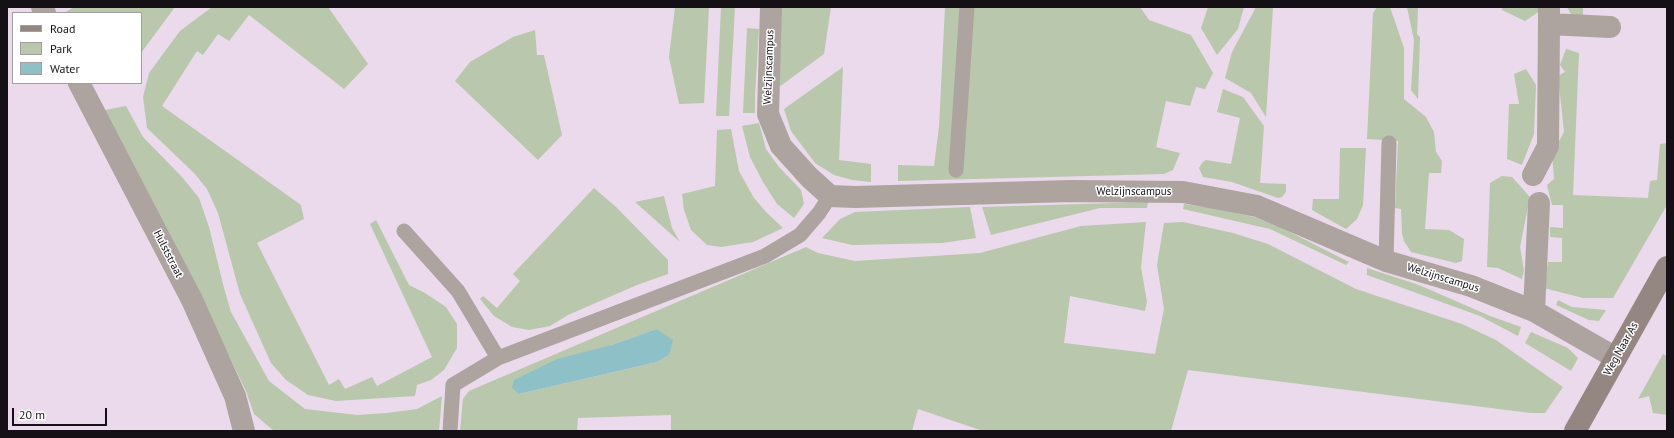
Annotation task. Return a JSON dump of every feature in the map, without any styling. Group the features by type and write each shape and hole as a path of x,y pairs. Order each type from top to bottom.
{"main road":[{"name":"Weg Naar As","path":"1575,431 1667,267"}],"street":[{"name":"Welzijnscampus","path":"771,7 768,114 781,146 809,177 830,196 855,197 1071,191 1183,192 1257,206 1386,261 1471,286 1534,311 1616,358"},
{"path":"1533,175 1548,146 1549,16 1610,27"},
{"name":"Hulststraat","path":"81,84 192,300 235,396 244,431"},
{"path":"1534,311 1539,203"}],"lane":[{"path":"956,170 967,7"},
{"path":"1386,261 1389,143"},
{"path":"450,431 452,385 498,358 765,256 800,235 830,196"},
{"path":"404,231 458,291 498,358"}],"green space":[{"path":"74,7 175,7 142,52 142,12 66,12"},
{"path":"212,7 328,7 368,64 344,89 249,15 229,41 218,34 203,55 197,51 162,106 301,205 304,219 257,243 329,385 339,379 345,389 372,377 377,386 432,357 370,224 376,220 409,285 425,293 446,307 457,324 457,348 444,370 431,380 417,385 415,396 336,401 308,395 286,380 271,363 240,294 218,213 207,189 195,174 147,128 143,97 149,73 180,31"},
{"path":"675,7 709,7 704,103 679,104 669,57"},
{"path":"721,7 735,7 729,116 716,116"},
{"path":"780,7 831,7 824,54 775,90"},
{"path":"945,7 1140,7 1149,20 1191,35 1213,73 1205,89 1196,87 1190,106 1166,101 1156,147 1180,153 1173,170 1164,174 898,181 898,165 934,166 939,127"},
{"path":"1208,7 1244,7 1238,29 1217,55 1201,28"},
{"path":"1256,7 1273,7 1266,117 1251,93 1225,78 1232,52"},
{"path":"1377,7 1390,7 1404,48 1404,99 1426,117 1434,132 1436,152 1442,161 1441,173 1429,173 1425,229 1449,230 1464,239 1462,261 1456,263 1411,252 1404,241 1402,233 1401,209 1395,208 1398,141 1367,139 1373,13"},
{"path":"1407,7 1418,7 1417,34 1420,37 1418,99 1411,90 1414,40"},
{"path":"1502,7 1540,7 1540,11 1525,21 1502,10"},
{"path":"1567,7 1583,7 1583,21 1574,20"},
{"path":"747,28 759,29 755,113 743,113"},
{"path":"535,30 537,55 544,55 562,135 538,160 455,81 470,62 513,37"},
{"path":"1566,49 1579,53 1573,195 1648,198 1650,181 1657,180 1660,144 1667,143 1667,205 1613,298 1583,298 1544,288 1548,262 1562,262 1562,238 1550,237 1550,227 1563,228 1563,205 1552,205 1547,185 1554,179 1552,154 1564,132 1558,76 1565,72 1560,65"},
{"path":"843,67 839,160 871,164 871,182 852,180 834,175 815,163 791,131 784,109"},
{"path":"1526,69 1536,85 1534,134 1522,165 1507,159 1509,104 1519,104 1514,74"},
{"path":"1223,89 1243,97 1264,126 1260,183 1286,184 1286,192 1282,197 1278,198 1232,182 1203,177 1199,168 1206,160 1231,164 1240,118 1217,112"},
{"path":"126,106 143,137 182,177 199,198 209,227 231,312 269,381 305,409 357,415 417,409 442,396 439,431 274,431 254,414 246,391 171,236 105,110"},
{"path":"759,123 766,149 779,167 801,190 804,204 794,218 777,204 750,157 742,126"},
{"path":"731,129 739,171 754,198 783,228 753,242 721,247 707,245 691,230 684,210 682,194 715,186 717,130"},
{"path":"1340,148 1366,148 1363,205 1357,219 1346,229 1312,210 1313,199 1339,199"},
{"path":"1502,176 1512,177 1530,197 1520,247 1524,270 1522,279 1498,268 1487,267 1490,183"},
{"path":"594,188 616,207 668,260 668,274 637,285 568,315 550,326 529,330 512,327 494,316 480,299 483,296 497,308 520,281 513,274"},
{"path":"664,196 672,228 680,242 635,202"},
{"path":"1148,202 1147,208 1100,208 991,235 982,207"},
{"path":"1184,204 1213,208 1254,217 1282,228 1349,262 1346,265 1270,229 1183,209"},
{"path":"970,207 976,238 942,243 852,245 822,238 840,219 855,212"},
{"path":"1146,222 1141,267 1147,302 1145,311 1070,296 1064,343 1155,354 1164,309 1157,265 1164,223 1183,222 1233,233 1268,244 1356,289 1462,324 1496,340 1563,387 1545,413 1531,413 1188,370 1171,431 983,431 918,409 912,431 671,431 671,415 578,418 577,431 460,431 463,399 469,391 806,247 818,253 855,261 980,253 1081,226","holes":["656,329 669,355 657,362 519,394 612,345"]},
{"path":"1367,268 1419,285 1490,316 1521,327 1518,336 1480,316 1367,275"},
{"path":"1558,300 1572,307 1606,310 1599,321 1589,320 1556,305"},
{"path":"1531,332 1568,348 1578,358 1571,371 1525,343"},
{"path":"1663,354 1667,356 1667,415 1653,413 1649,396 1638,399"}],"water":[{"path":"656,329 673,340 669,355 657,362 519,394 512,388 514,380 557,359 612,345"}]}
